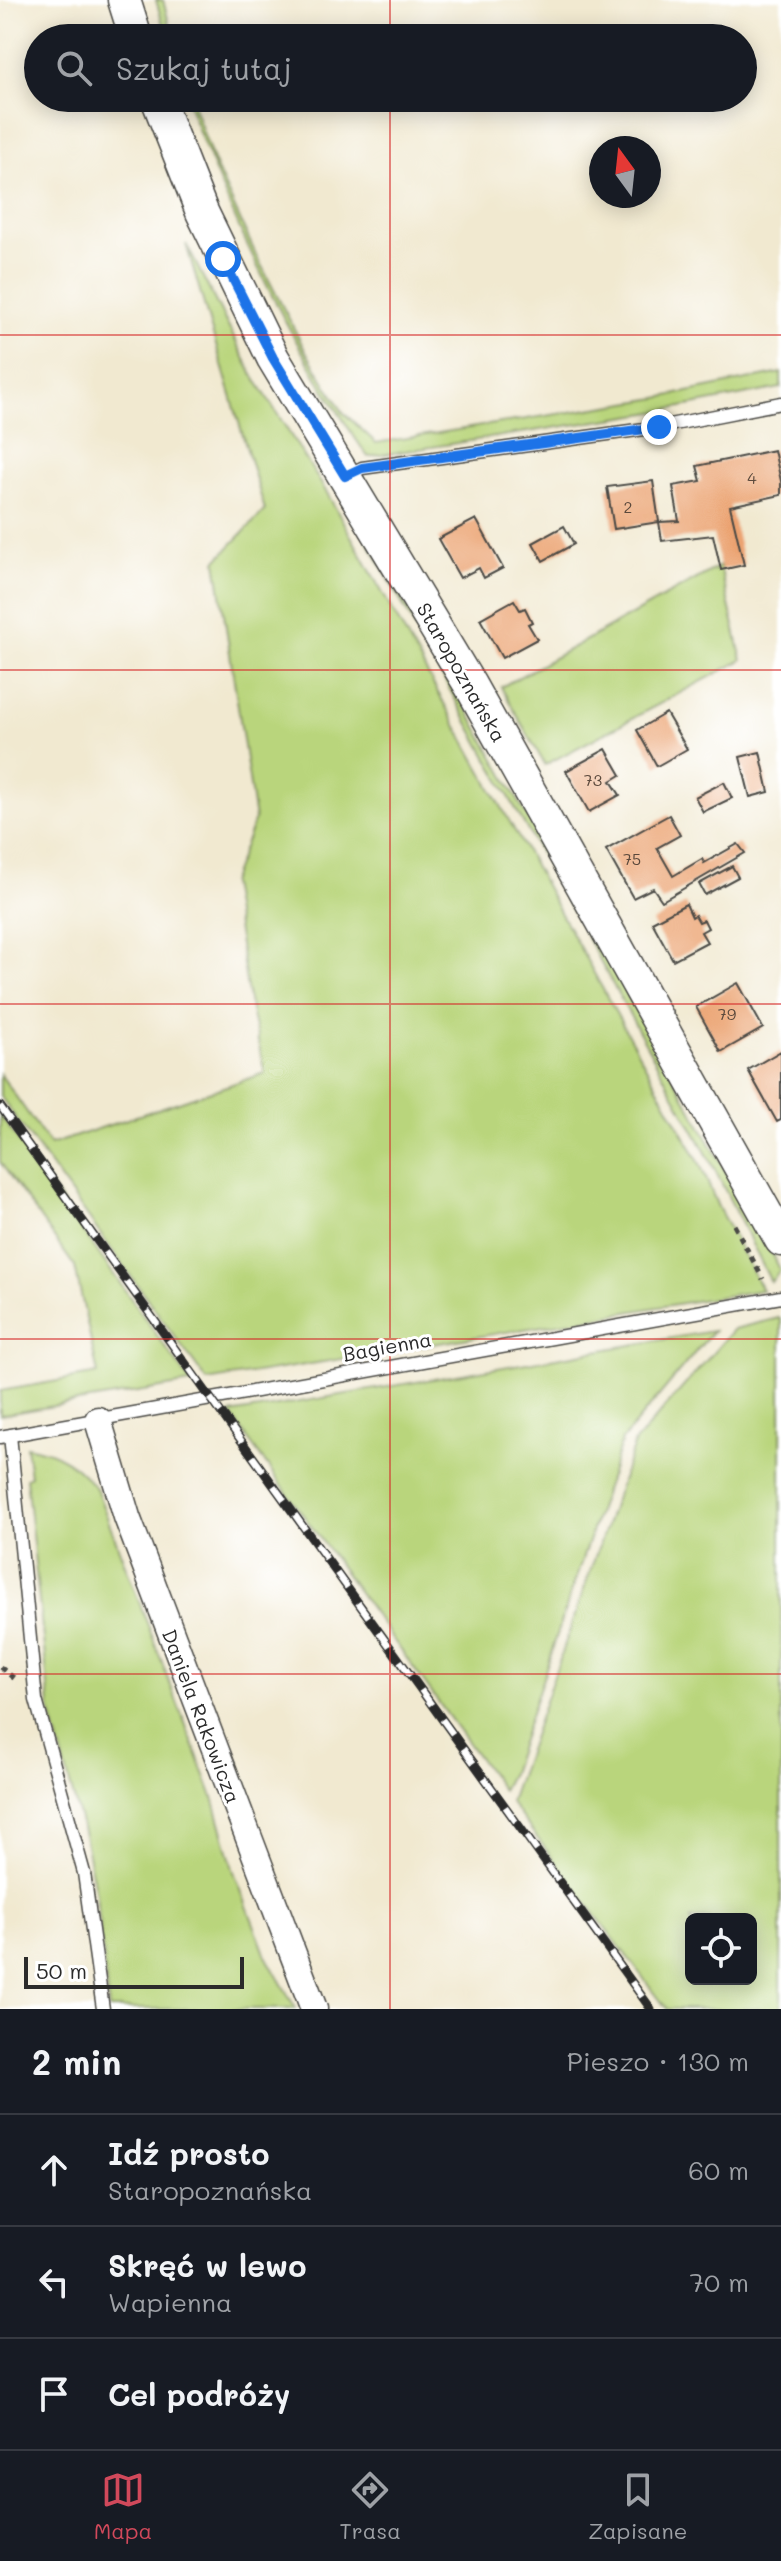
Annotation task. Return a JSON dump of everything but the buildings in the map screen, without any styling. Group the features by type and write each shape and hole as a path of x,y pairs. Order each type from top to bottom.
{"street":[{"path":"124,0 132,24"},
{"name":"Staropoznańska","path":"162,112 182,166 273,358 470,685 781,1240"},
{"name":"Daniela Rakowicza","path":"98,1420 127,1517 314,2009"}],"lane":[{"path":"345,476 362,468 659,427 781,403"},
{"name":"Bagienna","path":"5,1436 781,1297"},
{"path":"5,1436 36,1700 84,1873 103,2009"}],"green space":[{"path":"156,0 163,0 169,24 163,24"},
{"path":"191,112 196,112 214,163 257,257 305,350 343,412 376,443 658,398 781,373 781,388 661,411 368,457 289,328 244,238"},
{"path":"186,244 253,375 327,493 700,1164 718,1207 762,1290 207,1381 0,1096 0,1074 50,1145 265,1073 249,1001 230,883 255,819 216,561 265,510"},
{"path":"357,522 454,686 774,1257 780,1270 771,1282 710,1160"},
{"path":"720,566 742,660 545,765 501,687"},
{"path":"0,1115 191,1383 0,1415 0,1391 98,1374 75,1267 0,1162"},
{"path":"779,1318 781,2009 667,2009 510,1802 635,1442 734,1329"},
{"path":"713,1331 622,1440 511,1773 502,1790 230,1414"},
{"path":"26,1446 66,1460 96,1488 213,1797 233,1869 266,1956 296,2009 109,2009 96,1895 85,1839 51,1714 26,1478 30,1476"}],"railway":[{"path":"0,1106 651,2009"}],"route":[{"path":"223,259 273,358 345,476 362,468 659,427"}]}
